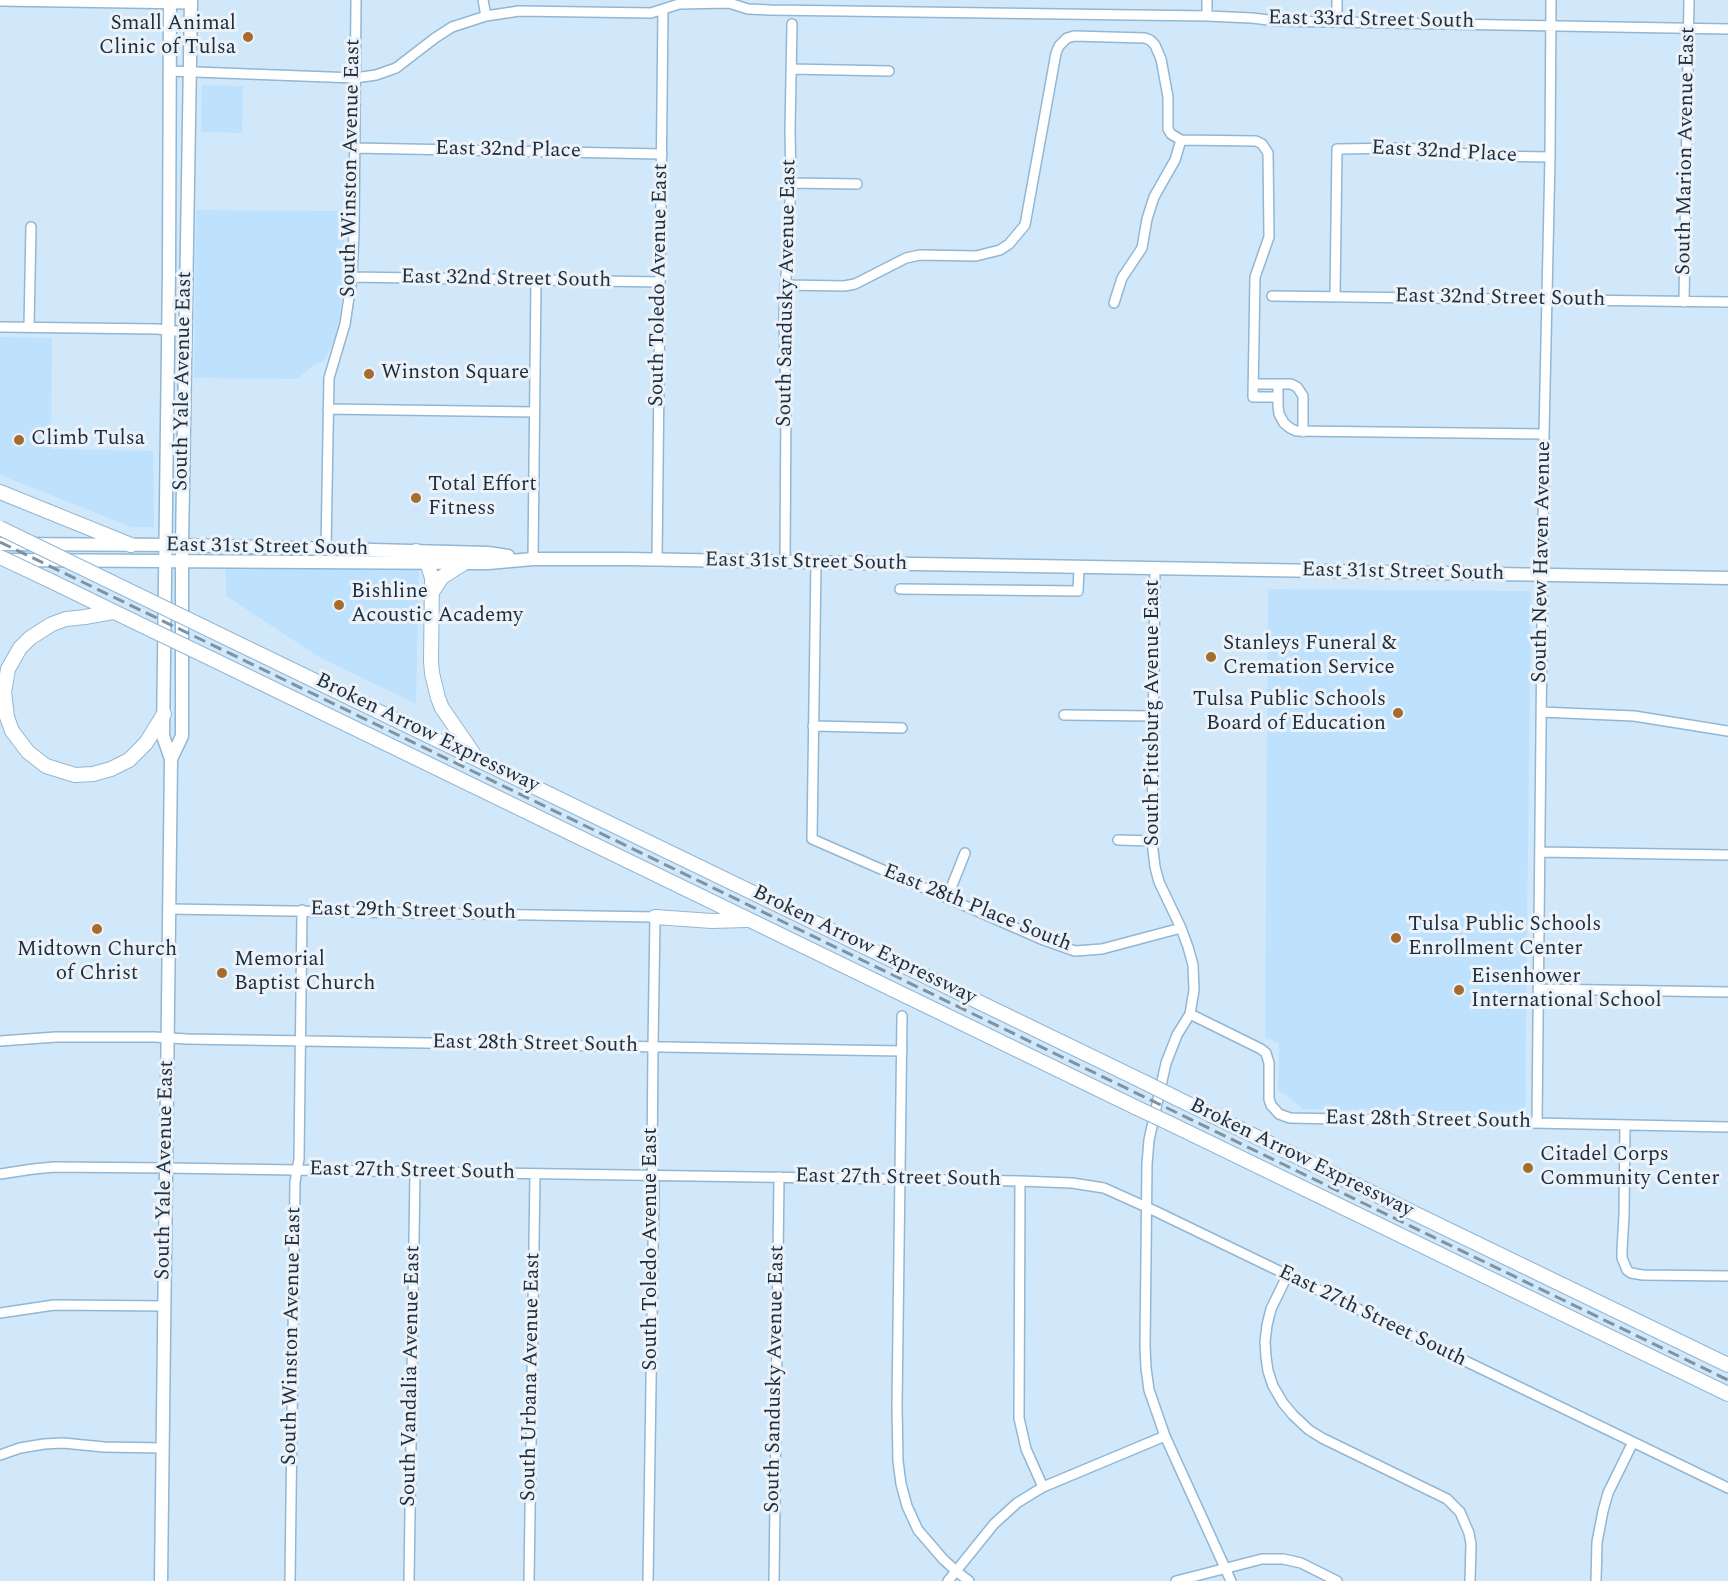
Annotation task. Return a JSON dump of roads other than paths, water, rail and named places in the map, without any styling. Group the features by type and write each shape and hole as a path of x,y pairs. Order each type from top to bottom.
{"highway":[{"path":"0,492 131,545"},
{"name":"Broken Arrow Expressway","path":"0,528 1728,1365"},
{"path":"416,551 427,562 431,571 431,661 434,685 442,708 477,758"},
{"name":"Broken Arrow Expressway","path":"0,558 1728,1394"},
{"path":"432,592 442,577 464,563"},
{"path":"113,612 66,619 52,624 30,638 20,648 8,669 4,692 7,717 12,731 28,752 46,766 75,775 93,774 111,769 129,760 146,743 164,714"},
{"path":"655,917 712,921 749,920"}],"main road":[{"name":"South Yale Avenue East","path":"161,1581 171,759 164,736 170,2"},
{"name":"South Yale Avenue East","path":"171,759 182,736 182,545 191,2"},
{"name":"East 31st Street South","path":"0,544 182,545 488,553 533,559"},
{"name":"East 31st Street South","path":"0,558 464,563 533,559 657,560 1728,578"}],"street":[{"name":"South Winston Avenue East","path":"326,549 330,369 345,324 352,277 356,0"},
{"path":"483,0 486,16"},
{"path":"1207,0 1207,16"},
{"path":"1337,0 1337,22"},
{"name":"South New Haven Avenue","path":"1537,1123 1551,0"},
{"name":"South Marion Avenue East","path":"1684,302 1689,0"},
{"path":"0,1 191,2"},
{"path":"606,2 606,12"},
{"name":"East 33rd Street South","path":"169,71 355,78 375,75 396,68 443,32 486,16 519,11 651,13 680,4 729,2 748,9 770,10 1207,16 1277,21 1728,29"},
{"name":"South Toledo Avenue East","path":"657,560 663,10"},
{"name":"South Sandusky Avenue East","path":"785,562 784,314 791,183 792,24"},
{"path":"786,285 844,286 855,284 906,258 920,255 976,256 1000,250 1009,244 1025,225 1059,46 1067,38 1074,36 1139,37 1150,40 1155,45 1161,59 1166,78 1168,129 1176,138 1181,140 1251,140 1262,144 1268,153 1269,237 1255,277 1253,396 1278,397"},
{"path":"791,69 889,71"},
{"path":"1114,303 1122,278 1142,248 1154,197 1175,160 1181,140"},
{"name":"East 32nd Place","path":"355,148 662,154"},
{"name":"East 32nd Place","path":"1335,297 1337,149 1404,148 1489,156 1550,157"},
{"path":"791,183 857,184"},
{"path":"29,327 31,227"},
{"name":"East 32nd Street South","path":"352,277 660,282"},
{"path":"533,559 536,280"},
{"name":"East 32nd Street South","path":"1272,296 1728,303"},
{"path":"0,327 168,329 185,332"},
{"path":"1253,384 1291,384 1297,387 1303,396 1303,432"},
{"path":"1278,384 1279,414 1290,428 1303,432 1544,434"},
{"path":"328,409 534,411"},
{"path":"816,563 813,726 902,728"},
{"name":"East 31st Street South","path":"900,589 1078,591 1079,567"},
{"name":"South Pittsburg Avenue East","path":"1155,568 1152,841 1159,882 1181,928 1193,965 1194,990 1190,1014 1177,1035 1166,1063 1149,1140 1146,1368 1149,1389 1165,1436 1231,1581"},
{"path":"1541,712 1634,716 1728,731"},
{"path":"1064,715 1153,716"},
{"name":"East 28th Place South","path":"813,726 812,839 1041,939 1075,951 1102,949 1181,928"},
{"path":"1118,840 1152,841"},
{"path":"1540,852 1728,855"},
{"path":"947,898 965,853"},
{"name":"East 29th Street South","path":"170,909 655,917"},
{"name":"South Winston Avenue East","path":"290,1581 295,1182 299,1159 302,910"},
{"name":"South Toledo Avenue East","path":"648,1581 655,917"},
{"path":"1538,989 1728,992"},
{"name":"East 28th Street South","path":"1190,1014 1254,1044 1266,1053 1269,1063 1269,1099 1275,1110 1290,1118 1728,1127"},
{"path":"902,1016 898,1461 907,1506 918,1530 932,1547 969,1581"},
{"name":"East 28th Street South","path":"0,1041 56,1036 902,1051"},
{"path":"1625,1125 1622,1258 1627,1270 1643,1275 1728,1276"},
{"name":"East 27th Street South","path":"0,1174 54,1167 415,1171 1072,1183 1104,1188 1728,1488"},
{"name":"South Vandalia Avenue East","path":"409,1581 415,1171"},
{"name":"South Urbana Avenue East","path":"529,1581 535,1174"},
{"name":"South Sandusky Avenue East","path":"774,1581 779,1177"},
{"path":"1020,1182 1019,1418 1026,1449 1043,1487"},
{"path":"1287,1276 1271,1309 1265,1342 1268,1371 1282,1403 1293,1416 1316,1434 1447,1499 1460,1512 1469,1533 1470,1581"},
{"path":"0,1313 54,1305 165,1306"},
{"path":"948,1581 982,1538 1017,1503 1043,1487 1165,1436"},
{"path":"1596,1581 1597,1542 1603,1511 1608,1493 1633,1442"},
{"path":"0,1455 20,1448 44,1444 163,1448"},
{"path":"1176,1581 1262,1559 1283,1559 1301,1563 1337,1581"}],"railway":[{"path":"0,542 1728,1380"}],"place":[{"name":"Small Animal Clinic of Tulsa","path":"248,37"},
{"name":"Winston Square","path":"369,374"},
{"name":"Climb Tulsa","path":"19,440"},
{"name":"Total Effort Fitness","path":"416,498"},
{"name":"Bishline Acoustic Academy","path":"339,605"},
{"name":"Stanleys Funeral & Cremation Service","path":"1211,657"},
{"name":"Tulsa Public Schools Board of Education","path":"1398,713"},
{"name":"Midtown Church of Christ","path":"97,929"},
{"name":"Tulsa Public Schools Enrollment Center","path":"1396,938"},
{"name":"Memorial Baptist Church","path":"222,973"},
{"name":"Eisenhower International School","path":"1459,990"},
{"name":"Citadel Corps Community Center","path":"1528,1168"}]}
